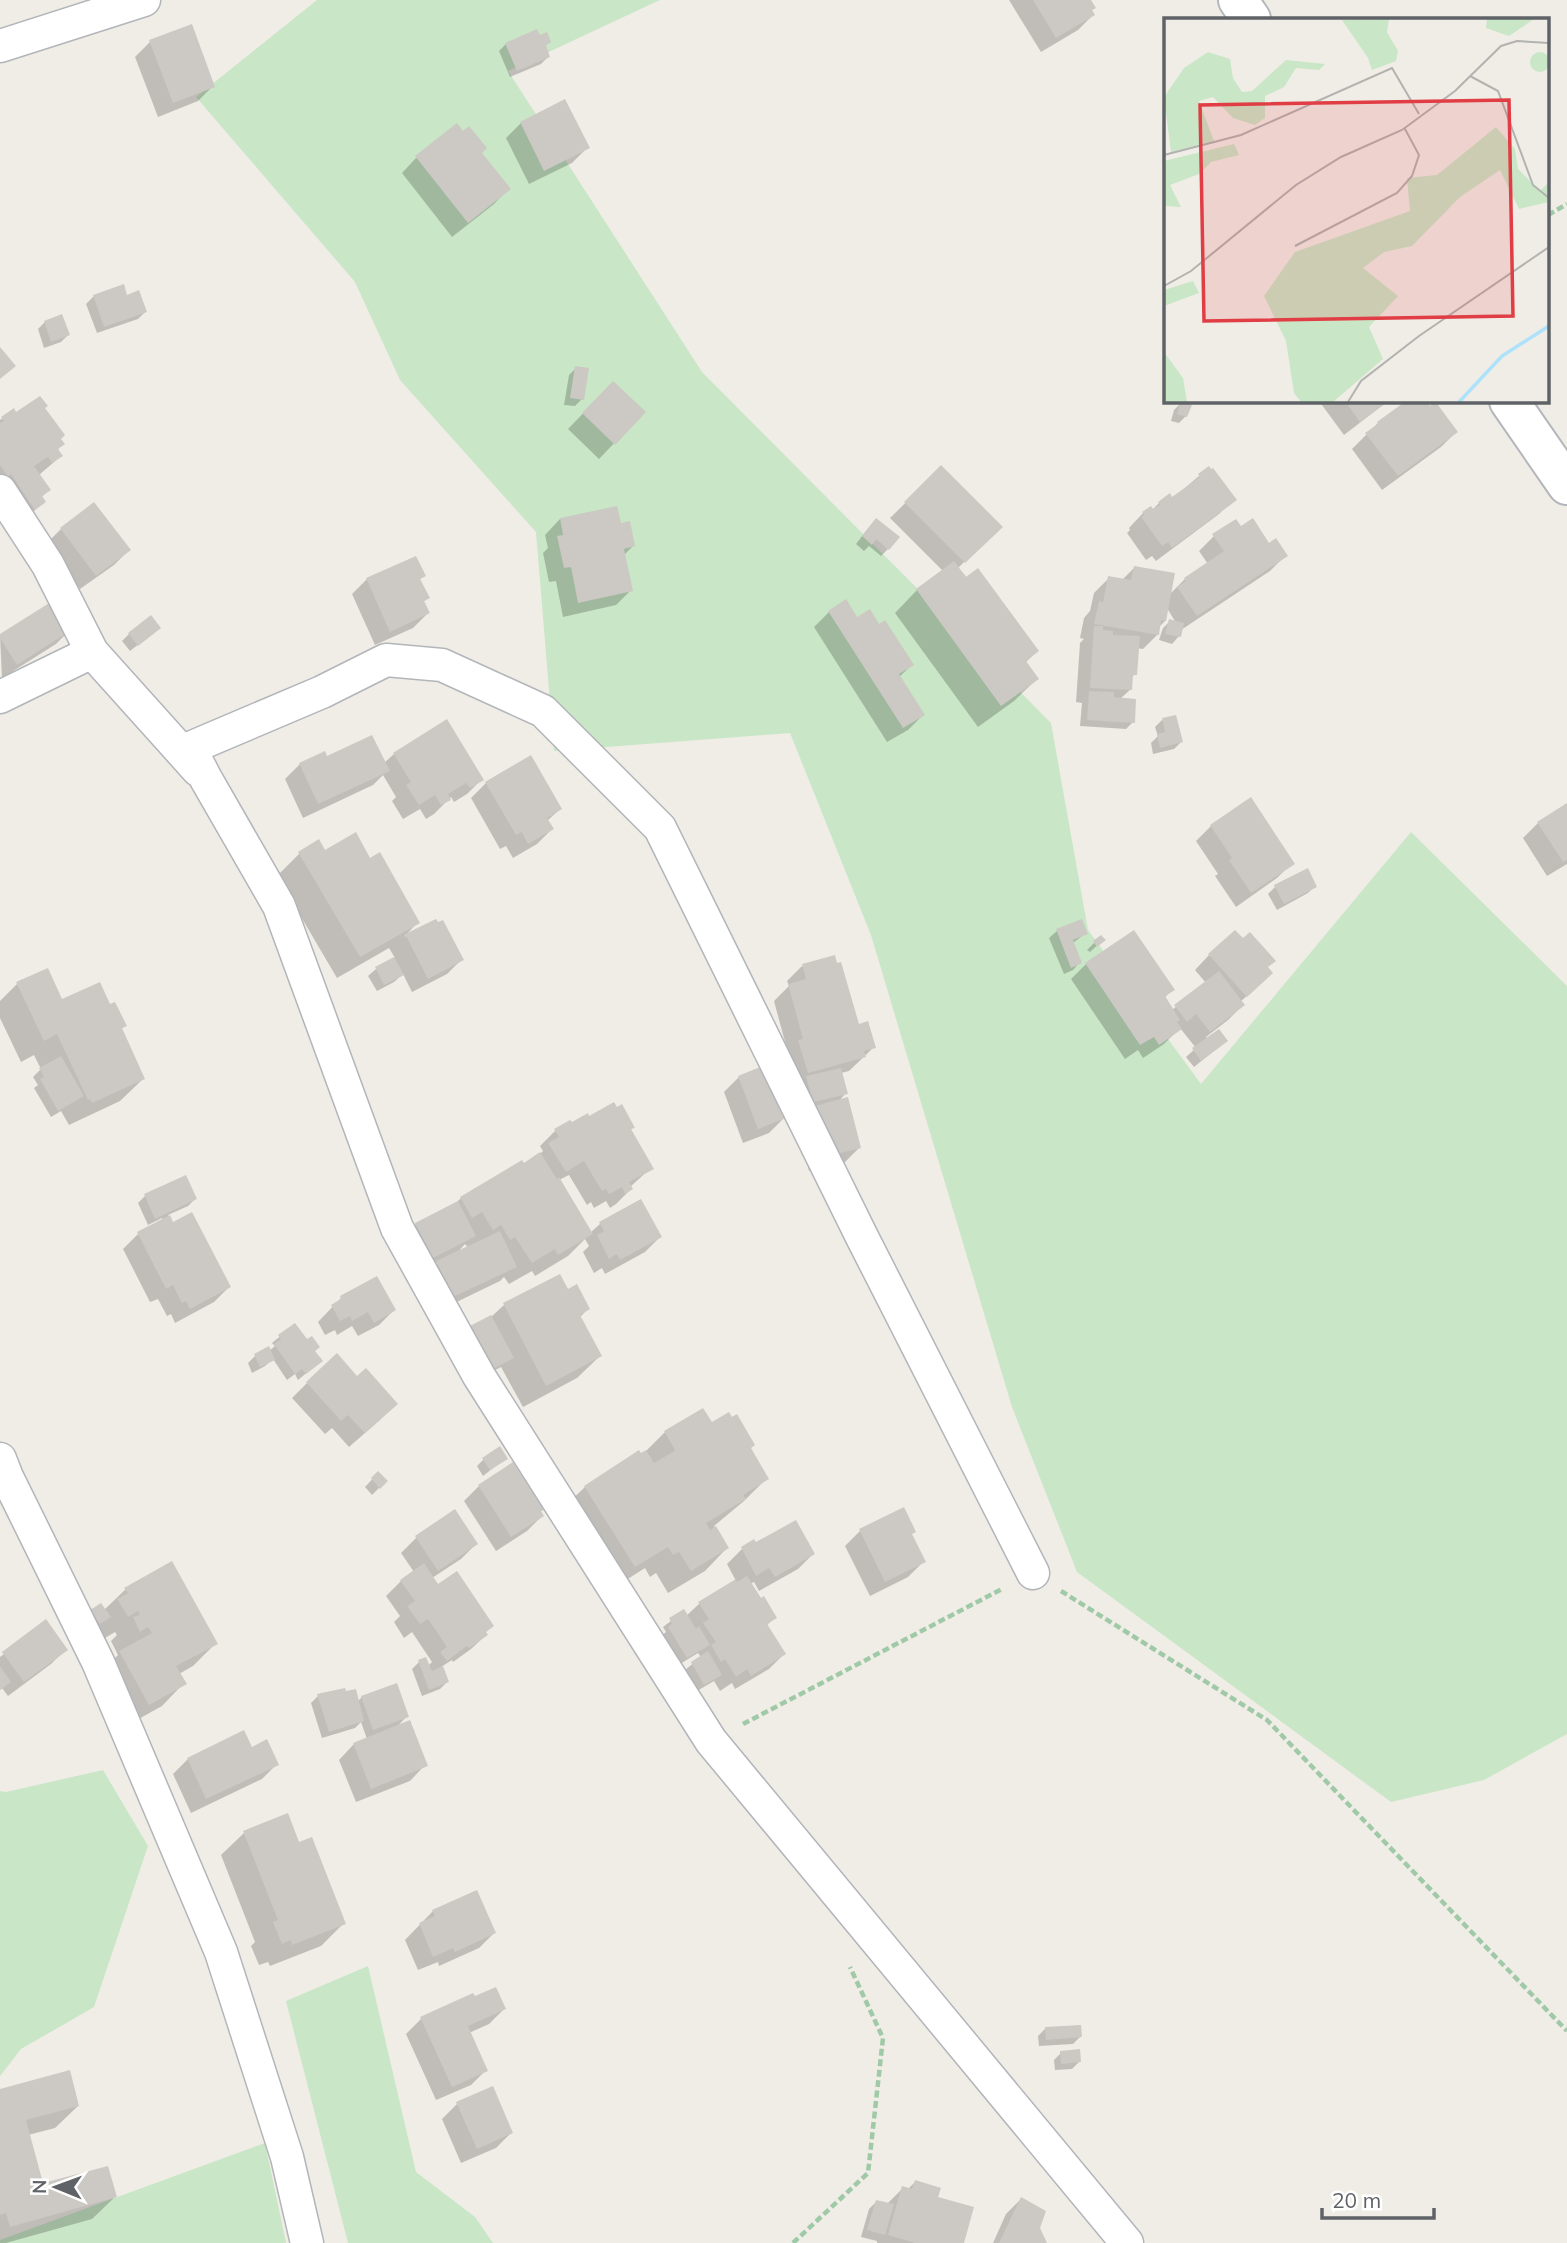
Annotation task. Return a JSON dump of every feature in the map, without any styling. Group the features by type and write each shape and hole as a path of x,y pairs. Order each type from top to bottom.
{"main road":[{"path":"1238,0 1250,18"},
{"path":"1510,402 1567,485"}],"street":[{"path":"0,46 144,0"},
{"path":"0,491 48,565 92,653 205,779"},
{"path":"0,696 92,653"},
{"path":"1033,1573 862,1237 660,828 542,711 442,665 386,660 322,692 190,748 205,779 279,906 397,1228 479,1376 710,1741 1127,2243"},
{"path":"0,1459 98,1662 221,1952 287,2157 307,2243"}],"path":[{"path":"1550,214 1567,204"},
{"path":"710,1741 1033,1573 1267,1720 1567,2031"},
{"path":"793,2243 868,2173 883,2038 849,1965"}],"green space":[{"path":"317,0 660,0 508,71 702,372 1051,723 1088,930 1201,1084 1411,832 1567,986 1567,1734 1484,1780 1391,1802 1077,1572 1012,1407 871,935 790,733 554,751 536,532 400,380 355,282 196,97"},
{"path":"103,1770 148,1846 94,2007 21,2049 0,2076 0,1791 6,1792"},
{"path":"368,1966 416,2172 475,2217 493,2243 348,2243 286,2001"},
{"path":"265,2143 286,2243 0,2243 0,2240"}],"building":[{"path":"1033,0 1091,0 1096,8 1092,10 1095,15 1056,38"},
{"path":"192,24 215,87 173,103 149,40"},
{"path":"537,29 540,35 547,32 551,42 546,45 550,57 517,71 505,43"},
{"path":"565,99 590,148 544,171 520,122"},
{"path":"457,123 463,131 469,126 487,148 482,153 511,189 468,223 415,156"},
{"path":"124,284 127,295 139,290 147,312 104,327 93,295"},
{"path":"62,314 70,335 51,342 44,321"},
{"path":"0,347 16,366 0,379"},
{"path":"575,366 589,368 584,400 570,398"},
{"path":"613,381 646,412 615,445 582,413"},
{"path":"40,396 48,406 45,408 65,435 61,439 65,444 58,449 63,456 52,463 48,457 34,466 51,490 42,496 46,502 35,510 11,474 8,477 0,465 0,423 4,421 1,417 14,408 16,412"},
{"path":"1181,402 1192,405 1187,417 1177,414"},
{"path":"1346,402 1388,402 1360,422"},
{"path":"1405,402 1427,402 1430,406 1436,402 1458,432 1398,476 1365,433 1378,424 1377,422"},
{"path":"941,465 1003,527 965,563 904,502"},
{"path":"1209,466 1237,500 1172,548 1168,542 1162,546 1141,517 1145,515 1142,512 1151,506 1153,509 1160,505 1158,502 1170,493 1172,497 1200,477 1198,474"},
{"path":"94,502 131,550 96,576 60,528"},
{"path":"617,506 621,523 630,521 635,546 624,549 633,591 578,603 571,567 564,568 557,536 563,535 560,518"},
{"path":"876,518 900,537 889,550 876,539 872,545 862,536"},
{"path":"1253,518 1269,543 1276,538 1288,556 1197,616 1177,587 1186,581 1184,578 1224,551 1212,534 1236,519 1241,526"},
{"path":"416,556 426,576 420,579 430,598 424,601 430,613 390,632 366,578"},
{"path":"954,561 966,577 978,568 1039,651 1026,661 1039,679 1001,706 916,589"},
{"path":"1134,566 1175,573 1166,621 1161,620 1159,635 1094,624 1099,601 1103,602 1108,576 1131,580"},
{"path":"846,599 857,617 870,609 879,624 885,620 914,665 899,674 925,715 903,728 828,611"},
{"path":"54,600 73,629 17,665 0,634"},
{"path":"151,615 161,628 138,646 128,633"},
{"path":"1169,619 1184,623 1181,637 1165,634"},
{"path":"1094,626 1103,626 1103,630 1113,631 1113,635 1140,636 1137,675 1133,675 1132,690 1090,688"},
{"path":"1089,691 1114,692 1114,697 1136,699 1135,723 1087,720"},
{"path":"1176,715 1183,742 1160,748 1157,734 1165,732 1162,718"},
{"path":"447,719 484,780 470,788 466,783 448,794 451,800 441,805 435,795 419,805 406,785 411,782 393,753"},
{"path":"372,735 390,771 318,804 299,763 325,751 327,756"},
{"path":"531,755 562,809 547,818 554,829 528,844 522,832 516,835 485,782"},
{"path":"1251,797 1295,864 1251,893 1210,825"},
{"path":"1567,803 1567,860 1563,862 1537,822"},
{"path":"356,832 370,858 380,852 420,923 360,957 298,852 319,839 325,850"},
{"path":"1308,868 1317,887 1284,904 1274,885"},
{"path":"436,919 438,922 443,920 464,960 428,979 405,934"},
{"path":"1082,919 1088,934 1073,940 1082,963 1071,968 1056,929"},
{"path":"1134,930 1175,990 1165,996 1180,1020 1177,1022 1182,1029 1159,1045 1154,1037 1140,1045 1085,963"},
{"path":"1235,930 1243,938 1250,932 1276,961 1268,967 1273,973 1247,997 1208,954"},
{"path":"1101,935 1106,940 1097,947 1093,941"},
{"path":"835,955 837,963 841,962 859,1024 868,1021 876,1048 864,1051 866,1057 808,1073 798,1040 803,1039 788,984 806,979 802,964"},
{"path":"394,957 404,975 384,985 375,967"},
{"path":"48,968 62,999 100,982 110,1004 115,1002 127,1026 122,1028 145,1079 92,1103 88,1100 57,1034 44,1041 16,982"},
{"path":"1219,971 1245,1005 1210,1032 1196,1014 1187,1022 1174,1005"},
{"path":"1219,1029 1228,1041 1201,1061 1192,1048"},
{"path":"61,1056 84,1096 58,1111 40,1079 44,1077 39,1068"},
{"path":"765,1065 786,1118 758,1129 738,1076"},
{"path":"841,1068 848,1094 813,1102 806,1076"},
{"path":"848,1097 861,1148 824,1157 811,1107"},
{"path":"614,1102 617,1107 622,1104 635,1128 631,1129 654,1169 629,1182 633,1189 625,1194 622,1187 609,1194 606,1189 602,1191 584,1161 566,1172 548,1143 559,1137 554,1129 588,1113 589,1116"},
{"path":"540,1152 557,1179 559,1177 593,1234 558,1255 555,1249 532,1263 515,1237 510,1240 501,1225 493,1230 482,1212 472,1218 460,1197"},
{"path":"186,1175 197,1199 155,1219 144,1194"},
{"path":"641,1199 662,1237 620,1260 617,1254 609,1259 597,1235 604,1231 599,1222"},
{"path":"458,1201 476,1236 433,1258 415,1223"},
{"path":"192,1212 231,1287 190,1309 186,1301 182,1303 173,1285 166,1289 137,1232 170,1215 173,1222"},
{"path":"500,1231 517,1267 453,1297 436,1261"},
{"path":"560,1274 568,1289 577,1284 590,1309 580,1315 602,1356 546,1386 503,1303"},
{"path":"377,1276 396,1310 374,1323 368,1312 352,1321 350,1316 340,1321 331,1305 341,1299 340,1296"},
{"path":"491,1315 514,1358 493,1369 470,1326"},
{"path":"295,1323 307,1339 312,1336 320,1347 315,1351 323,1361 306,1374 302,1369 295,1374 274,1344 281,1339 278,1335"},
{"path":"269,1346 275,1360 260,1367 254,1354"},
{"path":"337,1353 357,1376 366,1368 398,1404 365,1433 348,1415 341,1421 306,1382"},
{"path":"703,1408 712,1422 729,1412 732,1417 737,1414 755,1445 751,1448 769,1479 743,1495 746,1499 706,1523 710,1530 716,1526 729,1548 691,1571 679,1552 673,1555 668,1547 635,1567 584,1486 639,1450 641,1453 646,1450 654,1463 673,1452 675,1450 664,1431"},
{"path":"500,1446 508,1459 490,1470 482,1458"},
{"path":"513,1462 544,1510 541,1511 544,1516 511,1537 478,1485"},
{"path":"378,1471 388,1481 380,1489 371,1478"},
{"path":"904,1507 916,1532 912,1534 926,1562 885,1582 859,1529"},
{"path":"455,1509 478,1544 438,1571 415,1536"},
{"path":"796,1520 815,1554 775,1577 769,1568 756,1576 741,1547 754,1539 756,1542"},
{"path":"172,1561 218,1644 176,1666 187,1684 149,1705 119,1651 152,1633 148,1627 140,1632 133,1617 140,1615 138,1611 128,1617 117,1599 128,1593 124,1588"},
{"path":"424,1563 438,1584 457,1571 494,1626 486,1632 488,1635 447,1661 440,1652 447,1647 428,1619 420,1624 407,1606 415,1601 400,1580"},
{"path":"747,1576 761,1598 764,1596 777,1618 767,1624 786,1654 751,1676 747,1669 736,1677 725,1659 721,1662 711,1645 716,1642 703,1623 709,1619 698,1602 736,1579 737,1582"},
{"path":"101,1603 111,1617 100,1624 90,1610"},
{"path":"684,1609 696,1629 699,1626 710,1645 687,1658 668,1627 672,1624 669,1618"},
{"path":"46,1619 68,1650 24,1682 2,1652"},
{"path":"708,1651 722,1675 704,1685 691,1662"},
{"path":"426,1657 432,1671 443,1666 449,1682 429,1690 418,1660"},
{"path":"0,1666 11,1682 0,1690"},
{"path":"397,1683 409,1717 373,1730 361,1696"},
{"path":"345,1688 346,1691 356,1689 364,1721 329,1732 317,1694"},
{"path":"410,1720 428,1766 371,1789 353,1743"},
{"path":"244,1730 252,1747 267,1739 279,1765 206,1799 187,1758"},
{"path":"288,1813 299,1842 312,1837 346,1924 292,1945 291,1940 282,1944 273,1922 278,1920 243,1831"},
{"path":"477,1890 496,1933 455,1952 453,1948 433,1957 419,1923 435,1916 432,1910"},
{"path":"496,1987 506,2009 468,2026 488,2071 452,2087 420,2017 473,1993 475,1996"},
{"path":"1081,2025 1082,2037 1046,2040 1045,2027"},
{"path":"1080,2049 1081,2062 1061,2064 1060,2051"},
{"path":"70,2070 79,2106 26,2120 43,2183 108,2166 117,2197 10,2227 6,2213 0,2215 0,2089"},
{"path":"493,2086 513,2133 477,2149 456,2102"},
{"path":"915,2180 941,2188 938,2197 974,2207 964,2243 915,2243 888,2235 902,2186 912,2189"},
{"path":"1021,2197 1046,2211 1040,2228 1047,2243 999,2243"},
{"path":"876,2200 894,2204 885,2235 867,2230"}]}
